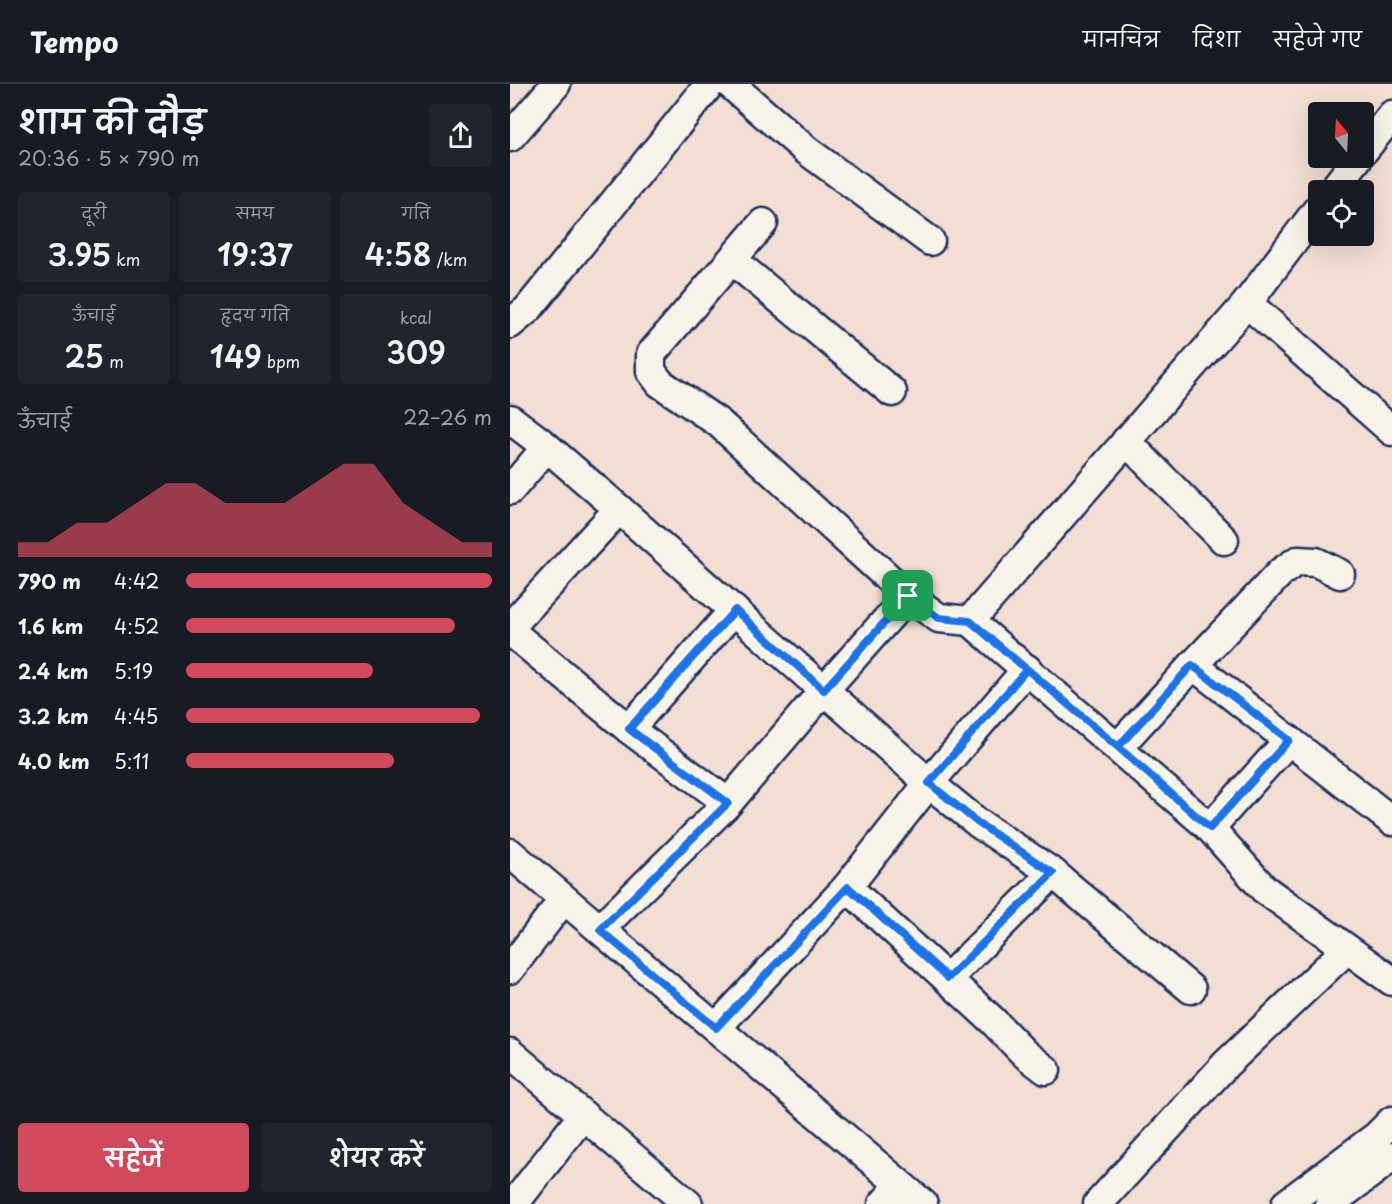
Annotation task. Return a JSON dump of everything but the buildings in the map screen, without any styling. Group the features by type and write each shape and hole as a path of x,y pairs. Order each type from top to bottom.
{"street":[{"path":"510,136 556,84"},
{"path":"510,324 528,309 710,84"},
{"path":"730,84 807,150 930,240"},
{"path":"1374,138 1392,115"},
{"path":"1341,180 1350,168"},
{"path":"970,621 1247,303 1308,222"},
{"path":"763,223 651,354 651,371 660,383 719,423 908,596 939,618 970,621 1210,828 1264,889 1392,981"},
{"path":"732,260 892,392"},
{"path":"1247,303 1390,426"},
{"path":"510,419 547,447 619,509 929,783 978,823 1053,873 1191,989"},
{"path":"1126,441 1224,540"},
{"path":"510,490 547,447"},
{"path":"619,509 510,629 629,729 728,803"},
{"path":"1118,747 1281,572 1297,561 1316,562 1340,574"},
{"path":"600,930 728,803 908,596"},
{"path":"629,729 735,610"},
{"path":"1192,665 1392,821"},
{"path":"716,1028 848,887 929,783 1027,669"},
{"path":"1210,828 1289,740"},
{"path":"510,853 716,1028 892,1194 923,1204"},
{"path":"948,978 1053,873"},
{"path":"848,887 1046,1070"},
{"path":"510,969 564,899"},
{"path":"1098,1204 1226,1064 1347,949"},
{"path":"510,1053 688,1204"},
{"path":"514,1204 583,1115"},
{"path":"1287,1204 1377,1136 1392,1121"},
{"path":"1330,1204 1392,1157"}],"route":[{"path":"908,596 824,690 735,610 629,729 728,803 600,930 716,1028 848,887 948,978 1053,873 978,823 929,783 1027,669 1118,747 1192,665 1289,740 1210,828 1140,765 1118,747 970,621 939,618 908,596"}]}
